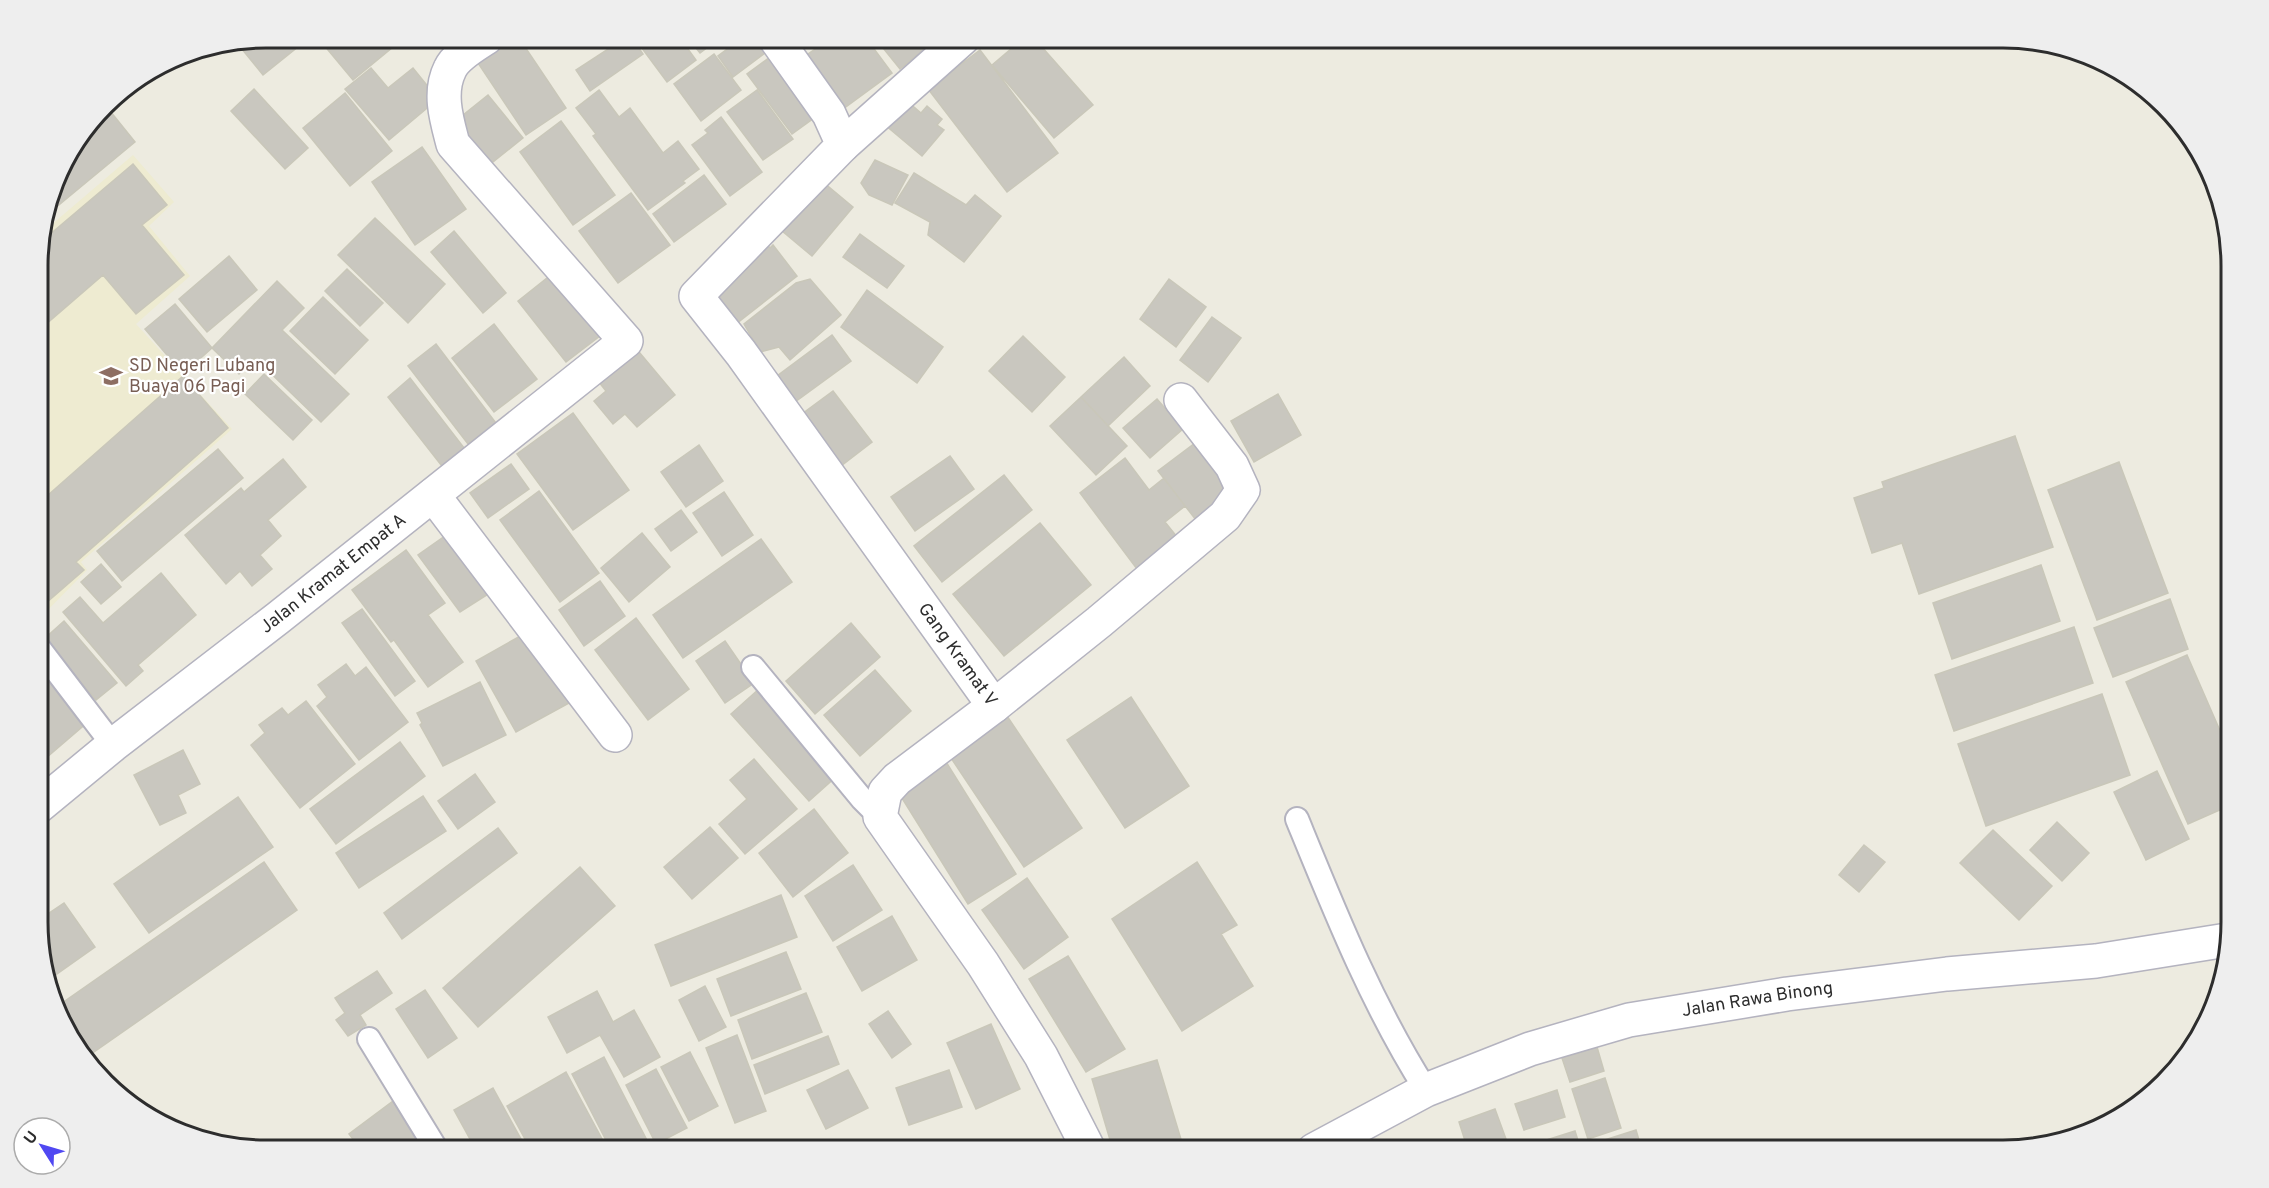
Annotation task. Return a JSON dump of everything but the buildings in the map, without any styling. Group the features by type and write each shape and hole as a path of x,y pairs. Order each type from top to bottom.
{"street":[{"name":"Jalan Kramat Empat A","path":"48,798 112,745 433,495 626,341 453,144 443,107 450,69 461,56 472,48"},
{"path":"782,48 828,114 843,145 952,48"},
{"name":"Gang Kramat V","path":"843,145 696,296 741,353 994,705 897,779 885,792 880,805 880,817"},
{"path":"994,705 1108,615 1225,516 1236,503 1243,490 1232,466 1181,400"},
{"path":"433,495 615,735"},
{"path":"880,817 983,964 1029,1038 1084,1140"},
{"name":"Jalan Rawa Binong","path":"1333,1140 1426,1090 1530,1049 1629,1020 1787,994 1947,974 2096,961 2220,941"}],"lane":[{"path":"48,660 112,745"},
{"path":"753,667 862,799 880,817"},
{"path":"1297,819 1337,917 1394,1040 1426,1090"},
{"path":"369,1039 431,1140"}],"shaded area":[{"name":"SD Negeri Lubang Buaya 06 Pagi","path":"133,155 174,202 149,226 190,276 136,324 232,429 81,562 87,570 48,610 48,252 52,224"}],"place":[{"name":"SD Negeri Lubang Buaya 06 Pagi","path":"111,376"}]}
